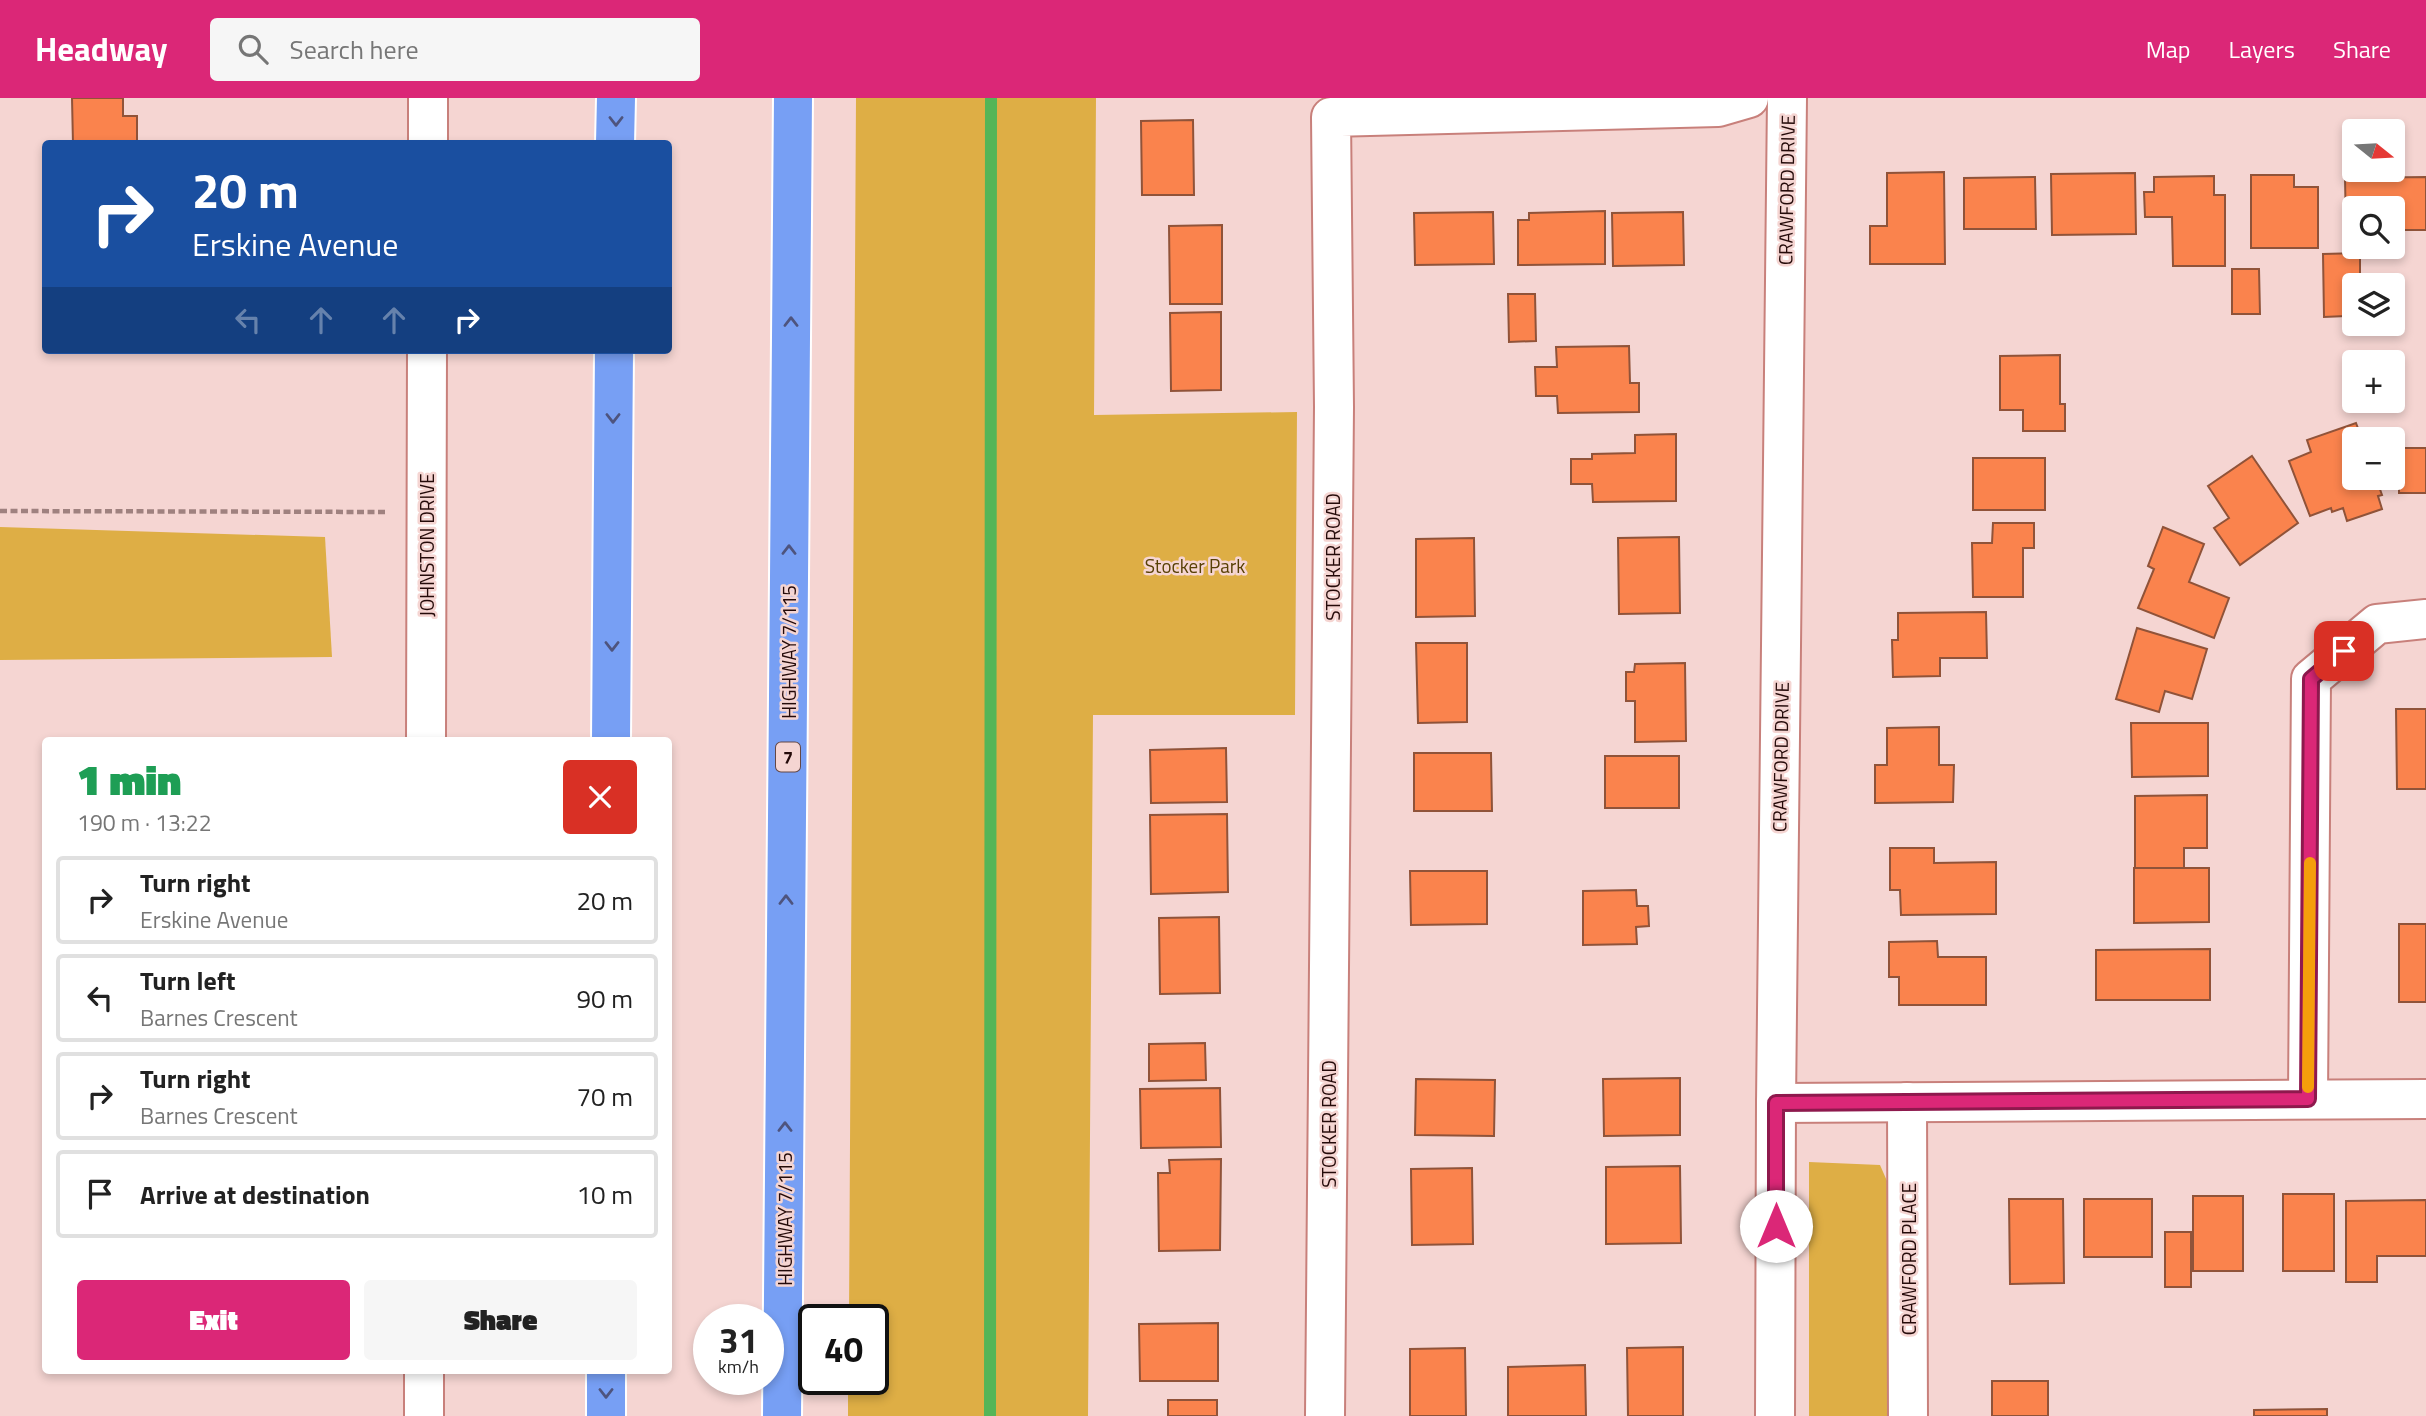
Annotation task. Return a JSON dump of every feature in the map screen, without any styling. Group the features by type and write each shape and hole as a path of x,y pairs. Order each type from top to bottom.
{"highway":[{"path":"615,140 616,98"},
{"name":"HIGHWAY 7/115","path":"782,1416 793,98"},
{"path":"611,737 614,354"},
{"path":"606,1374 606,1416"}],"street":[{"path":"428,98 428,140"},
{"name":"STOCKER ROAD","path":"1325,1416 1334,421 1331,117 1718,107 1749,98"},
{"name":"CRAWFORD DRIVE","path":"1775,1416 1787,98"},
{"name":"JOHNSTON DRIVE","path":"426,737 427,354"},
{"path":"2308,1099 2311,679 2377,624 2426,619"},
{"path":"1776,1103 2426,1099"},
{"name":"CRAWFORD PLACE","path":"1907,1102 1908,1416"},
{"path":"424,1374 424,1416"}],"path":[{"path":"0,512 426,512"}],"green space":[{"name":"Stocker Park","path":"856,98 1096,98 1094,415 1297,412 1295,715 1093,715 1088,1416 848,1416 848,1395 889,1395 889,1304 849,1304"},
{"path":"0,527 325,537 332,657 0,660"},
{"path":"1809,1162 1880,1165 1887,1181 1888,1416 1809,1416"}],"building":[{"path":"72,98 123,98 123,116 137,116 137,140 73,140"},
{"path":"1193,120 1194,195 1142,195 1141,121"},
{"path":"1944,172 1945,264 1870,264 1870,226 1887,226 1887,173"},
{"path":"2135,173 2136,234 2052,235 2051,174"},
{"path":"2251,175 2294,175 2294,187 2318,187 2318,248 2251,248"},
{"path":"2214,176 2214,195 2225,195 2225,266 2173,266 2172,217 2145,217 2144,192 2154,192 2154,177"},
{"path":"2035,177 2036,229 1964,229 1964,178"},
{"path":"2405,177 2426,177 2426,230 2405,230 2405,196 2345,196 2345,182 2405,182"},
{"path":"1605,211 1605,264 1518,265 1518,220 1529,220 1529,213"},
{"path":"1493,212 1494,264 1415,265 1414,213"},
{"path":"1683,212 1684,265 1613,266 1612,213"},
{"path":"1222,225 1222,304 1170,304 1169,226"},
{"path":"2342,253 2342,259 2360,259 2360,273 2342,273 2342,316 2324,317 2323,254"},
{"path":"2232,269 2259,269 2260,314 2232,314"},
{"path":"1508,294 1535,294 1536,341 1509,342"},
{"path":"1221,312 1221,390 1171,391 1170,313"},
{"path":"1629,346 1630,383 1639,383 1639,412 1558,413 1557,396 1536,396 1535,367 1557,367 1556,347"},
{"path":"2060,355 2060,404 2065,404 2065,431 2023,431 2023,410 2000,410 2000,356"},
{"path":"2342,428 2342,490 2380,490 2382,495 2378,496 2382,509 2347,521 2343,508 2332,512 2331,508 2310,516 2289,461 2311,452 2307,440"},
{"path":"1676,434 1676,501 1593,502 1592,484 1571,484 1571,459 1592,459 1592,454 1635,453 1635,435"},
{"path":"2405,448 2426,448 2426,493 2399,493 2399,490 2405,490"},
{"path":"2252,456 2298,523 2240,565 2214,528 2229,518 2208,486"},
{"path":"1973,458 2045,458 2045,510 1973,510"},
{"path":"1993,523 2034,523 2034,548 2023,548 2023,597 1973,597 1972,543 1992,543"},
{"path":"2163,527 2204,544 2189,582 2229,598 2214,638 2138,608 2154,569 2148,566"},
{"path":"1679,537 1680,613 1619,614 1618,538"},
{"path":"1474,538 1475,616 1416,617 1416,539"},
{"path":"1986,612 1987,658 1940,658 1940,676 1893,677 1892,640 1898,640 1898,613"},
{"path":"2137,628 2207,649 2192,699 2165,691 2159,712 2116,699"},
{"path":"1416,643 1467,643 1467,722 1418,723"},
{"path":"1685,663 1686,741 1635,742 1635,701 1626,701 1626,672 1634,672 1635,664"},
{"path":"2396,709 2426,709 2426,789 2397,789"},
{"path":"2131,723 2208,723 2208,776 2132,777"},
{"path":"1939,727 1939,765 1954,765 1953,802 1875,803 1875,765 1887,765 1887,728"},
{"path":"1226,748 1227,802 1151,803 1150,750"},
{"path":"1414,753 1491,753 1492,811 1414,811"},
{"path":"1605,756 1679,756 1679,808 1605,808"},
{"path":"2207,795 2207,848 2184,848 2184,868 2135,868 2135,796"},
{"path":"1227,814 1228,892 1151,894 1150,815"},
{"path":"1890,848 1934,848 1934,863 1996,862 1996,914 1901,915 1900,890 1890,890"},
{"path":"2134,868 2209,868 2209,922 2134,923"},
{"path":"1410,871 1487,871 1487,924 1411,925"},
{"path":"1636,890 1637,906 1648,906 1649,926 1636,927 1637,944 1583,945 1583,891"},
{"path":"1219,917 1220,993 1160,994 1159,918"},
{"path":"2399,924 2426,924 2426,1002 2399,1002"},
{"path":"1937,941 1938,957 1986,957 1986,1005 1899,1005 1899,977 1889,977 1889,942"},
{"path":"2210,949 2210,1000 2096,1000 2096,950"},
{"path":"1205,1043 1206,1080 1149,1081 1149,1044"},
{"path":"1680,1078 1680,1135 1604,1136 1603,1079"},
{"path":"1416,1079 1495,1080 1494,1136 1415,1135"},
{"path":"1220,1088 1221,1147 1141,1148 1140,1089"},
{"path":"1221,1159 1220,1250 1159,1251 1158,1173 1170,1173 1169,1160"},
{"path":"1680,1166 1681,1243 1606,1244 1606,1167"},
{"path":"1472,1168 1473,1244 1412,1245 1411,1169"},
{"path":"2283,1194 2334,1194 2334,1271 2283,1271"},
{"path":"2193,1196 2243,1196 2243,1271 2193,1271"},
{"path":"2009,1199 2063,1199 2064,1283 2010,1284"},
{"path":"2084,1199 2152,1199 2152,1257 2084,1257"},
{"path":"2426,1200 2426,1256 2377,1256 2377,1282 2346,1282 2346,1201"},
{"path":"2165,1232 2191,1232 2191,1287 2165,1287"},
{"path":"1218,1323 1218,1381 1140,1381 1139,1324"},
{"path":"1683,1347 1683,1416 1628,1416 1627,1348"},
{"path":"1465,1348 1466,1416 1410,1416 1410,1349"},
{"path":"1585,1365 1586,1416 1508,1416 1508,1367"},
{"path":"1992,1381 2048,1381 2048,1416 1992,1416"},
{"path":"1168,1400 1217,1400 1217,1416 1168,1416"},
{"path":"2327,1409 2327,1416 2254,1416 2254,1410"}],"waterway":[{"path":"990,1416 991,98"}],"slow traffic":[{"path":"2308,1087 2310,863"}],"route":[{"path":"1776,1226 1776,1103 2308,1099 2311,679 2344,651"}]}
